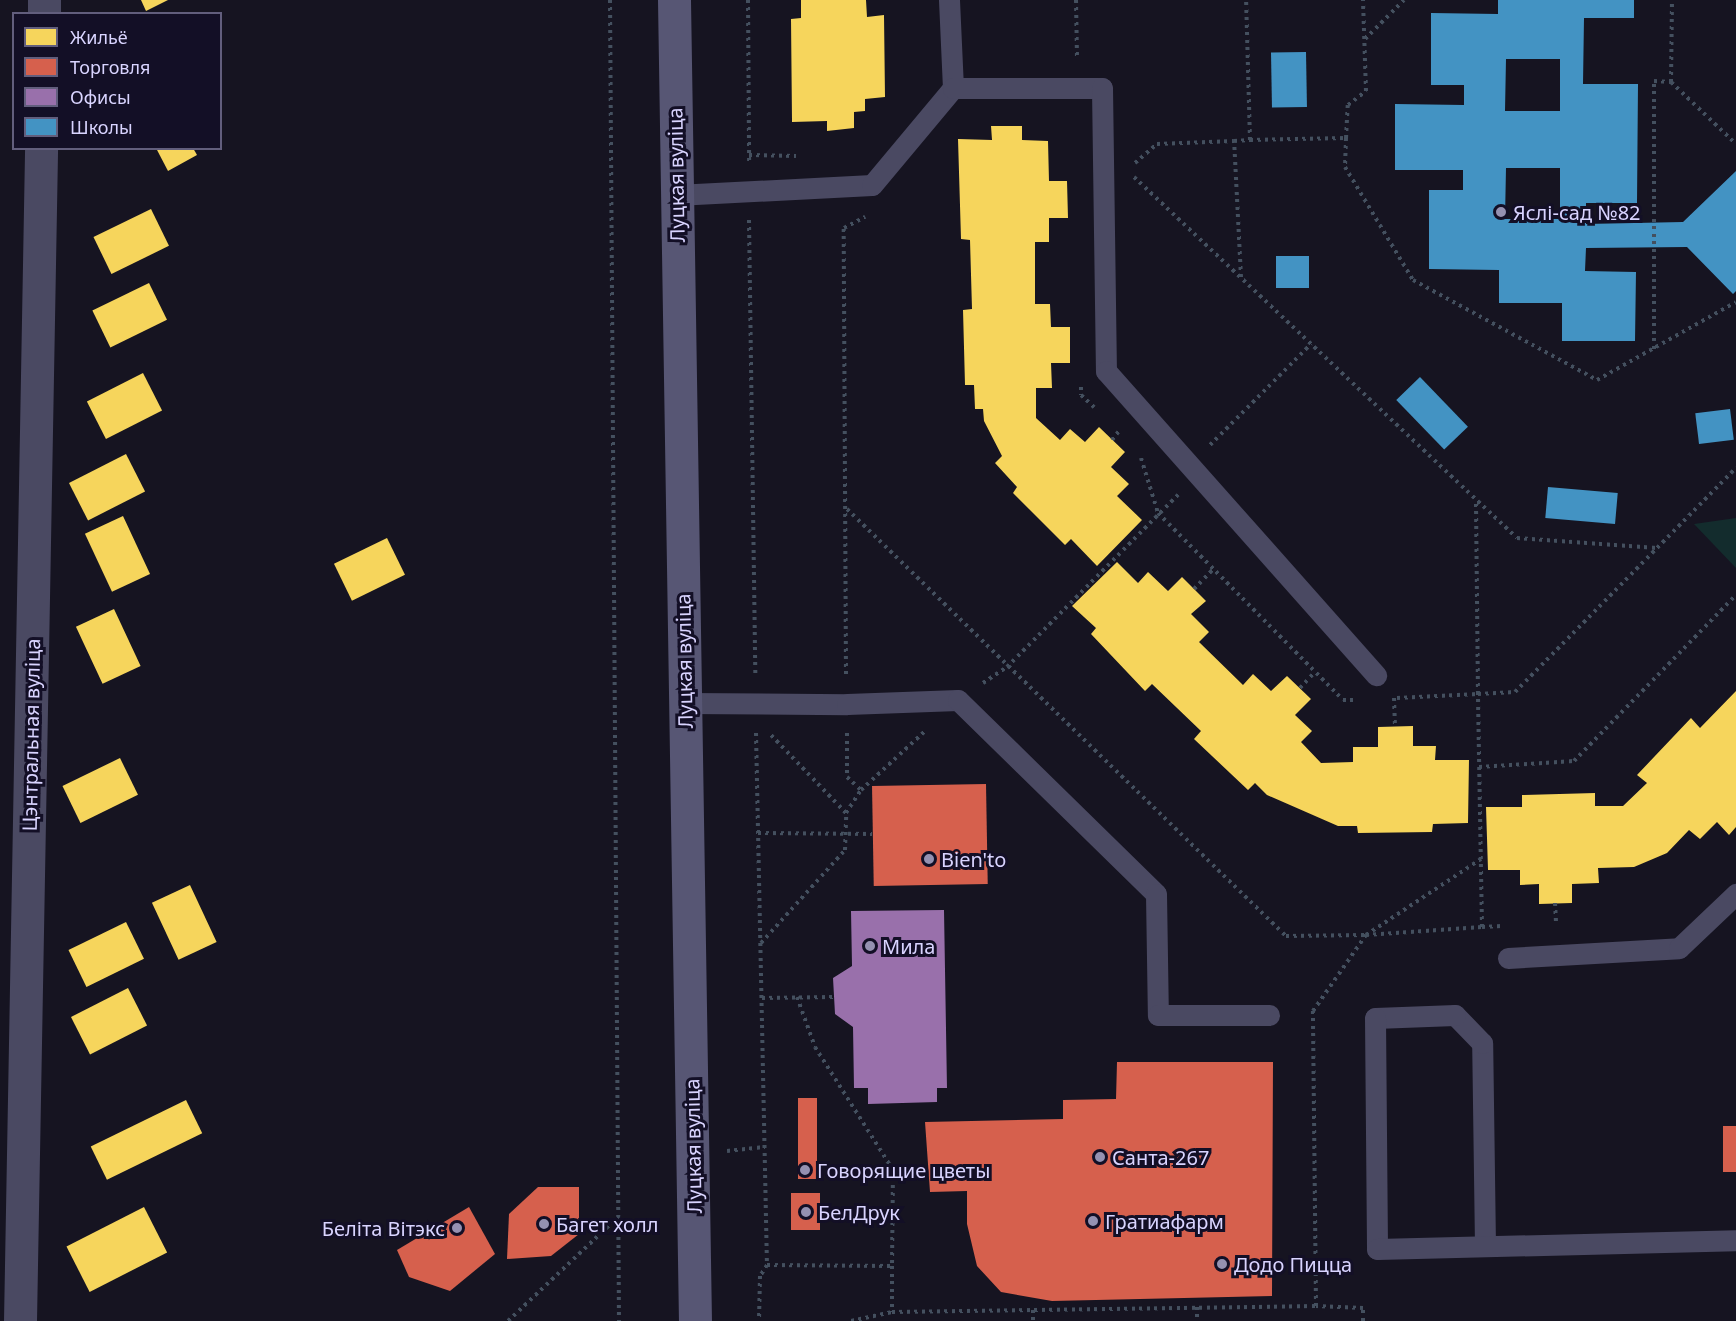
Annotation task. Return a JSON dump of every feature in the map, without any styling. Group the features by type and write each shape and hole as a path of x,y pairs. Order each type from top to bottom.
{"main road":[{"name":"Луцкая вуліца","path":"674,0 695,1321"}],"street":[{"name":"Цэнтральная вуліца","path":"20,1321 41,150"}],"lane":[{"path":"676,195 872,185 953,88 949,0"},
{"path":"953,88 1102,88 1106,371 1376,675"},
{"path":"685,703 756,711 847,704 958,700 1156,894 1158,1015 1269,1015"},
{"path":"1508,958 1678,948 1736,894"},
{"path":"1485,1246 1482,1042 1455,1015 1375,1018 1377,1249 1736,1240"}],"path":[{"path":"610,0 619,1321"},
{"path":"748,0 756,711 767,1265 760,1276 759,1321"},
{"path":"1076,0 1078,88"},
{"path":"1246,0 1250,140"},
{"path":"1364,0 1366,91 1348,105 1345,167 1413,280 1597,380 1736,303"},
{"path":"1365,39 1404,0"},
{"path":"1671,82 1672,0"},
{"path":"1653,349 1654,81 1671,82 1736,144"},
{"path":"1346,138 1157,144 1127,170 1517,538 1657,548"},
{"path":"1234,141 1241,278"},
{"path":"749,155 805,156"},
{"path":"861,790 847,777 844,228 871,213"},
{"path":"760,944 845,850 846,813 861,790 958,700 1007,667 1158,513 1311,344"},
{"path":"1081,384 1081,395 1096,409"},
{"path":"1112,424 1126,437"},
{"path":"1112,440 1119,431"},
{"path":"1138,449 1158,513 1343,700 1364,699"},
{"path":"1384,698 1515,692 1736,468"},
{"path":"1476,500 1482,927"},
{"path":"846,509 1286,936 1366,935 1513,926"},
{"path":"1194,589 1213,569"},
{"path":"1479,767 1574,761 1736,595"},
{"path":"1300,688 1315,672"},
{"path":"1394,698 1395,727"},
{"path":"756,711 846,813"},
{"path":"758,833 872,834"},
{"path":"1316,1306 1313,1011 1366,935 1481,859"},
{"path":"1555,903 1556,923"},
{"path":"1545,924 1567,923"},
{"path":"798,997 814,1047 892,1170 892,1312"},
{"path":"762,998 833,997"},
{"path":"508,1321 618,1217"},
{"path":"767,1265 892,1266"},
{"path":"851,1321 892,1312 1316,1306 1362,1308 1363,1321"},
{"path":"1197,1308 1197,1321"},
{"path":"1033,1310 1033,1321"}],"green space":[{"path":"1736,518 1736,568 1694,524"}],"building: Жильё":[{"path":"141,0 168,0 146,11"},
{"path":"801,0 866,0 867,17 884,15 885,97 865,99 865,111 854,112 854,128 827,131 827,121 792,122 791,19 801,18"},
{"path":"991,126 1022,126 1022,140 1048,141 1049,181 1067,181 1068,218 1049,218 1049,242 1035,242 1035,304 1050,304 1051,327 1070,327 1070,363 1051,363 1052,388 1036,388 1036,418 1060,440 1070,429 1085,442 1099,427 1125,452 1111,467 1129,484 1117,496 1142,520 1097,566 1071,539 1065,545 1013,493 1017,487 995,463 1002,456 984,421 983,409 975,409 974,385 965,385 963,310 972,309 970,240 961,239 958,139 992,140"},
{"path":"157,150 194,150 197,155 168,171"},
{"path":"151,209 169,246 111,274 93,237"},
{"path":"149,283 167,320 110,347 92,311"},
{"path":"143,373 162,410 106,439 87,402"},
{"path":"126,454 145,491 88,520 69,483"},
{"path":"123,516 150,574 112,592 85,534"},
{"path":"387,538 405,575 352,601 334,564"},
{"path":"1117,562 1138,583 1148,572 1168,591 1182,577 1206,601 1191,614 1209,632 1199,642 1243,685 1253,674 1271,691 1287,676 1311,699 1295,715 1312,731 1301,742 1321,763 1353,762 1353,747 1378,747 1378,727 1413,726 1413,746 1436,746 1435,760 1469,760 1468,823 1433,824 1432,832 1358,833 1357,826 1338,826 1267,795 1255,783 1248,790 1194,739 1201,731 1152,684 1145,691 1091,634 1096,628 1072,606"},
{"path":"114,609 141,666 103,684 76,627"},
{"path":"1736,691 1736,827 1729,835 1717,822 1700,839 1689,830 1667,853 1634,867 1598,868 1599,883 1572,884 1572,903 1539,904 1539,884 1520,885 1520,870 1488,870 1486,807 1522,807 1522,795 1595,793 1595,806 1623,806 1647,783 1637,775 1691,718 1700,728"},
{"path":"120,758 138,795 80,823 62,786"},
{"path":"190,885 217,942 179,960 152,903"},
{"path":"126,922 144,959 86,987 68,950"},
{"path":"128,988 147,1025 90,1054 71,1017"},
{"path":"186,1100 202,1133 107,1180 91,1146"},
{"path":"144,1207 167,1252 90,1292 66,1246"}],"building: Торговля":[{"name":"Bien'to","path":"986,784 988,884 874,886 872,786"},
{"name":"Санта-267","path":"1117,1062 1273,1062 1272,1296 1052,1301 1001,1292 977,1266 967,1224 967,1191 930,1192 925,1122 1063,1119 1063,1100 1116,1099"},
{"path":"798,1098 817,1098 817,1179 798,1179"},
{"path":"1723,1126 1736,1126 1736,1172 1723,1172"},
{"name":"Багет холл","path":"538,1187 579,1187 579,1234 551,1256 507,1259 509,1214"},
{"name":"БелДрук","path":"791,1193 820,1193 820,1230 791,1230"},
{"name":"Беліта Вітэкс","path":"469,1207 495,1254 450,1291 409,1277 397,1250"}],"building: Офисы":[{"path":"944,910 947,1088 937,1088 937,1102 868,1104 868,1088 854,1088 853,1027 835,1014 833,978 852,966 851,911"}],"building: Школы":[{"path":"1498,0 1634,0 1634,18 1584,18 1583,84 1638,84 1637,203 1586,203 1586,224 1683,222 1736,171 1736,291 1733,294 1687,247 1586,248 1585,271 1636,272 1635,341 1562,341 1562,303 1499,303 1499,270 1429,269 1429,190 1463,190 1463,170 1395,170 1395,104 1464,105 1464,85 1431,85 1431,13 1498,14","holes":["1506,59 1560,59 1560,111 1505,111","1506,168 1560,168 1560,219 1505,219"]},
{"path":"1306,52 1307,107 1272,108 1271,53"},
{"path":"1276,256 1309,256 1309,288 1276,288"},
{"path":"1420,377 1468,427 1444,450 1396,400"},
{"path":"1730,409 1734,440 1699,444 1695,413"},
{"path":"1548,487 1618,493 1615,524 1545,518"}],"place":[{"name":"Яслі-сад №82","path":"1501,212"},
{"name":"Bien'to","path":"929,859"},
{"name":"Мила","path":"870,946"},
{"name":"Санта-267","path":"1100,1157"},
{"name":"Говорящие цветы","path":"805,1170"},
{"name":"БелДрук","path":"806,1212"},
{"name":"Гратиафарм","path":"1093,1221"},
{"name":"Багет холл","path":"544,1224"},
{"name":"Беліта Вітэкс","path":"457,1228"},
{"name":"Додо Пицца","path":"1222,1264"}]}
